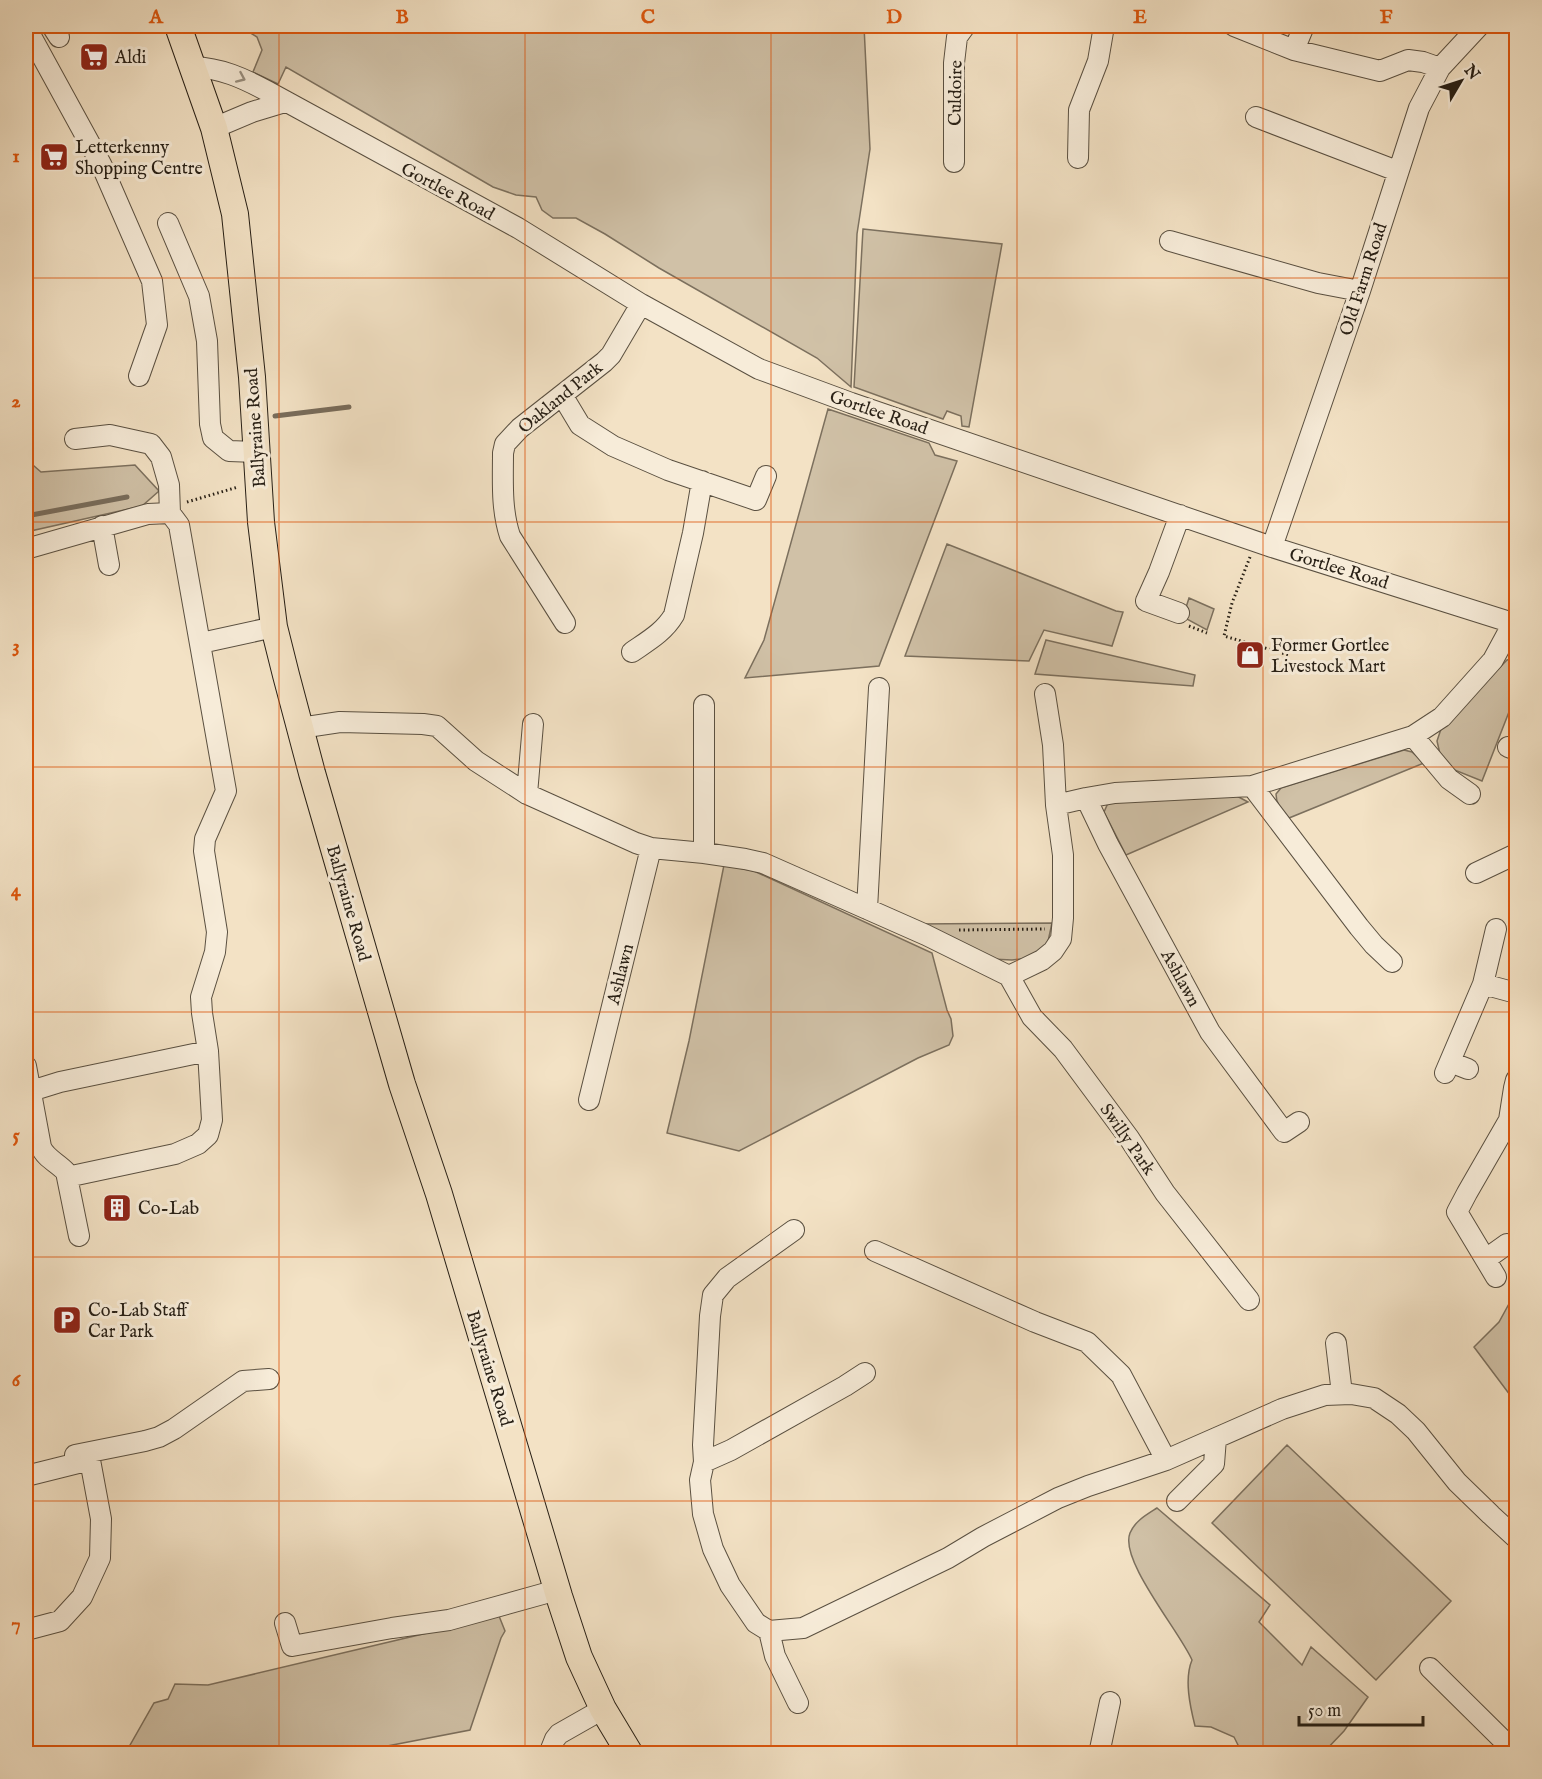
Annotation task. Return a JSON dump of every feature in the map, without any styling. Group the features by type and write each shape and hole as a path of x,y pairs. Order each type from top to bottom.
{"main road":[{"name":"Ballyraine Road","path":"178,26 214,128 235,214 252,377 259,488 274,627 300,728 402,1084 439,1194 557,1590 579,1657 603,1709 630,1754"}],"street":[{"name":"Culdoire","path":"954,162 954,63 957,37 964,26"},
{"path":"1078,158 1079,110 1098,61 1104,26"},
{"path":"1234,26 1294,50 1380,71 1408,60 1440,68"},
{"path":"1294,50 1304,26"},
{"name":"Old Farm Road","path":"1264,544 1360,291 1419,108 1440,68 1479,26"},
{"path":"26,27 101,164 152,280 156,325 139,376"},
{"name":"Gortlee Road","path":"193,67 228,73 255,84 518,228 641,304 759,369 851,403 1264,544 1515,623"},
{"path":"214,128 252,112 285,102"},
{"path":"1256,117 1398,171"},
{"path":"168,223 199,296 207,341 210,423 213,438 229,452 256,452"},
{"path":"1170,240 1318,283 1360,291"},
{"name":"Oakland Park","path":"566,623 515,545 506,524 503,453 505,444 520,428 611,355 641,304"},
{"path":"562,395 580,425 605,441 668,471 756,500 766,476"},
{"path":"67,1176 174,1154 198,1144 208,1135 212,1120 208,1051 201,997 215,952 217,932 204,851 205,839 226,791 179,525 170,513 168,485 161,457 152,444 110,435 75,439"},
{"path":"632,652 662,631 674,615 693,533 702,481"},
{"path":"26,549 148,514 170,513"},
{"path":"1179,613 1146,601 1180,515"},
{"path":"102,526 109,565"},
{"path":"1056,805 1115,793 1252,786 1413,736 1442,717 1493,660 1515,623"},
{"path":"201,643 274,627"},
{"path":"867,909 879,688"},
{"path":"300,728 340,722 437,726 476,761 527,794 651,848 704,853 762,863 926,935 1010,976 1042,960 1053,951 1060,939 1063,918 1063,855 1046,694"},
{"path":"704,705 704,853"},
{"path":"527,794 533,724"},
{"path":"1413,736 1449,779 1470,794"},
{"path":"1252,786 1359,927 1392,962"},
{"name":"Ashlawn","path":"1086,798 1108,844 1210,1032 1284,1132 1299,1122"},
{"name":"Ashlawn","path":"589,1100 651,848"},
{"path":"1476,873 1516,854"},
{"path":"1454,1068 1483,984 1496,929"},
{"name":"Swilly Park","path":"1010,976 1032,1017 1063,1049 1129,1138 1165,1193 1249,1300"},
{"path":"1483,984 1516,993"},
{"path":"29,1097 60,1082 208,1051"},
{"path":"26,1066 29,1097 43,1153 62,1167 67,1176 79,1236"},
{"path":"1496,1277 1457,1212 1509,1120 1516,1080"},
{"path":"794,1230 727,1278 713,1295 710,1316 704,1462 700,1480 703,1514 713,1549 730,1585 756,1623 769,1631 803,1628 948,1558 1058,1498 1106,1479 1166,1460 1282,1409 1325,1395 1342,1394 1374,1398 1398,1414 1416,1431 1457,1482 1516,1538"},
{"path":"1486,1259 1507,1244"},
{"path":"875,1251 1035,1322 1087,1342 1121,1375 1166,1460"},
{"path":"1336,1343 1342,1394"},
{"path":"704,1462 731,1450 865,1373"},
{"path":"26,1466 159,1437 174,1430 243,1381 269,1379"},
{"path":"1177,1501 1214,1464 1216,1438"},
{"path":"26,1476 90,1460 101,1520 100,1558 81,1597 60,1622 26,1630"},
{"path":"285,1623 292,1646 449,1620 557,1590"},
{"path":"769,1631 775,1656 798,1703"},
{"path":"1430,1668 1516,1753"},
{"path":"1099,1754 1110,1702"},
{"path":"549,1754 559,1734 603,1709"}],"path":[{"path":"170,513 182,504 238,487 259,488"},
{"path":"1264,544 1232,603 1224,636 1289,655"},
{"path":"1179,613 1176,620 1207,633"},
{"path":"950,931 1045,929"}],"shaded area":[{"path":"239,26 864,26 870,149 857,234 851,387 817,358 576,218 553,218 542,210 536,197 516,195 493,187 286,67 278,84 253,72 262,50 257,37"},
{"path":"863,229 1002,244 969,427 962,426 961,416 947,411 943,419 854,387"},
{"path":"828,409 929,443 935,455 957,461 879,666 745,678 764,640"},
{"path":"26,459 41,472 135,465 159,491 142,506 26,532"},
{"path":"947,544 1123,612 1112,646 1044,630 1029,661 905,656"},
{"path":"1189,598 1214,609 1207,630 1183,617"},
{"path":"1046,640 1195,675 1193,686 1035,674"},
{"path":"1516,658 1516,694 1482,781 1452,769 1440,754 1437,741 1442,726 1507,660"},
{"path":"1404,750 1412,752 1424,763 1289,818 1278,804 1276,794 1281,788"},
{"path":"1235,795 1248,802 1126,855 1104,812 1108,803 1113,801"},
{"path":"724,865 754,871 932,953 951,1019 953,1036 949,1045 918,1058 739,1151 667,1133 689,1041"},
{"path":"1052,923 1047,946 1031,958 1012,960 991,959 914,924"},
{"path":"1516,1291 1516,1403 1474,1347 1499,1322"},
{"path":"1287,1445 1451,1601 1376,1680 1212,1523"},
{"path":"1157,1508 1270,1605 1259,1622 1302,1665 1311,1647 1368,1697 1344,1731 1323,1753 1242,1753 1234,1737 1211,1727 1195,1726 1188,1684 1192,1660 1142,1578 1129,1545 1130,1533 1135,1525"},
{"path":"499,1616 505,1631 470,1730 351,1753 125,1754 154,1703 168,1699 175,1684 208,1685"}],"waterway":[{"path":"275,416 349,407"},
{"path":"26,516 127,497"}],"place":[{"name":"Aldi","path":"94,57"},
{"name":"Letterkenny Shopping Centre","path":"54,157"},
{"name":"Former Gortlee Livestock Mart","path":"1250,655"},
{"name":"Co-Lab","path":"117,1208"},
{"name":"Co-Lab Staff Car Park","path":"67,1320"}]}
